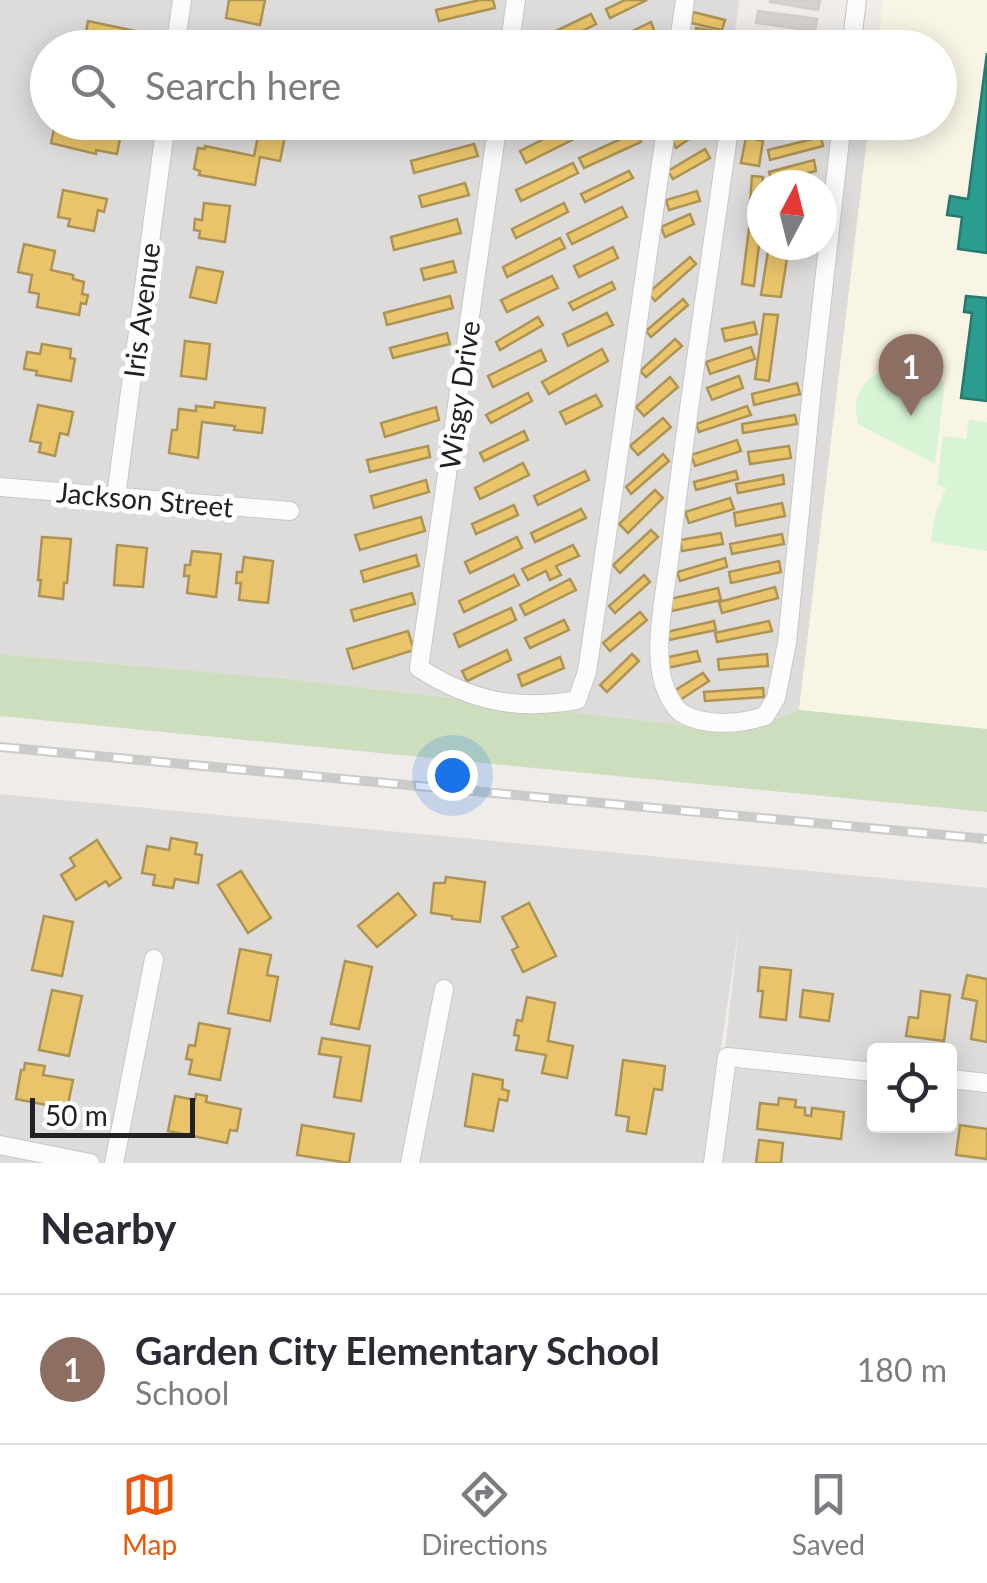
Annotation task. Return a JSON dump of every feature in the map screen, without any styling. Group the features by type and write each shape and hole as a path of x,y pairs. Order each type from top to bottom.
{"street":[{"path":"178,30 182,0"},
{"path":"512,30 516,0"},
{"path":"681,30 685,0"},
{"path":"853,30 857,0"},
{"name":"Iris Avenue","path":"116,496 164,140"},
{"name":"Wisgy Drive","path":"495,140 420,668 466,694 550,705 578,700 587,672 665,140"},
{"path":"727,140 658,652 664,688 680,713 702,721 732,723 765,716 776,698 787,643 840,140"},
{"name":"Jackson Street","path":"0,487 290,511"},
{"path":"114,1163 154,959"},
{"path":"410,1163 444,989"},
{"path":"713,1163 727,1058 867,1071"},
{"path":"957,1080 987,1083"},
{"path":"0,1145 90,1163"}],"shaded area":[{"path":"0,0 739,0 735,30 30,30 30,140 867,140 799,710 743,732 288,679 0,654"},
{"path":"883,0 987,0 987,729 799,710 867,140 957,140 957,30 880,30"},
{"path":"0,794 987,888 987,1163 712,1163 740,919 704,1163 0,1163"}],"green space":[{"path":"879,373 945,381 935,464 858,424 858,394"},
{"path":"969,419 987,422 987,551 931,542 935,515 946,487 937,485 943,436 966,439"},
{"path":"0,654 288,679 743,732 799,710 987,729 987,812 0,716"}],"building: Homes":[{"path":"229,0 265,0 260,25 226,18"},
{"path":"493,0 495,8 439,21 436,10"},
{"path":"625,0 647,0 610,18 606,9"},
{"path":"693,12 725,20 722,30 691,23"},
{"path":"591,14 596,24 584,30 558,30"},
{"path":"88,21 130,30 86,30"},
{"path":"651,22 654,30 635,30"},
{"path":"120,140 117,154 96,150 96,154 51,143"},
{"path":"257,140 284,140 280,161 260,157 255,185 199,175 200,171 194,169 198,148 205,146 254,156"},
{"path":"542,140 572,140 526,163 520,151"},
{"path":"618,140 641,142 584,168 579,158"},
{"path":"672,140 688,140 676,148"},
{"path":"745,140 763,141 759,166 741,163"},
{"path":"809,140 822,140 823,146 770,160 768,150"},
{"path":"474,144 478,156 414,173 411,161"},
{"path":"705,149 710,158 673,179 668,171"},
{"path":"814,160 816,170 776,170"},
{"path":"573,163 578,173 521,201 516,190"},
{"path":"629,171 633,178 585,202 581,194"},
{"path":"465,183 469,195 422,207 419,196"},
{"path":"63,190 107,199 104,212 98,210 94,231 68,226 70,219 58,217"},
{"path":"697,191 700,201 669,210 666,200"},
{"path":"204,203 230,206 225,242 199,238 200,231 194,230 195,219 202,220"},
{"path":"564,203 568,212 516,238 512,229"},
{"path":"622,207 627,217 572,244 567,234"},
{"path":"690,214 694,224 665,237 661,227"},
{"path":"457,219 461,233 394,250 391,237"},
{"path":"560,238 565,248 507,277 503,267"},
{"path":"24,244 55,251 51,270 84,282 82,294 88,295 86,304 81,303 79,315 37,307 39,294 29,292 32,275 18,272"},
{"path":"747,244 747,260 757,260 754,286 742,284"},
{"path":"613,247 618,258 579,277 574,266"},
{"path":"690,257 696,264 655,301 648,293"},
{"path":"767,260 787,260 781,297 761,295"},
{"path":"453,261 456,272 424,280 421,269"},
{"path":"197,267 223,272 216,303 190,297"},
{"path":"552,276 558,288 507,312 501,300"},
{"path":"612,282 615,289 573,310 569,303"},
{"path":"450,296 453,308 387,325 384,313"},
{"path":"683,299 688,305 651,337 646,331"},
{"path":"607,313 613,325 568,346 563,334"},
{"path":"764,314 778,315 769,381 755,379"},
{"path":"538,317 543,325 500,350 496,342"},
{"path":"754,322 757,334 725,341 722,329"},
{"path":"447,333 450,344 393,358 390,348"},
{"path":"675,339 682,346 646,377 640,371"},
{"path":"185,341 210,344 206,379 181,376"},
{"path":"42,344 71,349 70,358 75,359 71,381 24,369 27,352 40,354"},
{"path":"751,347 755,359 710,374 706,362"},
{"path":"602,349 608,361 549,394 542,382"},
{"path":"541,350 546,361 493,387 488,376"},
{"path":"739,376 743,388 712,400 707,388"},
{"path":"670,377 678,387 644,416 636,407"},
{"path":"797,383 800,394 754,405 752,394"},
{"path":"528,393 532,401 491,423 486,415"},
{"path":"596,395 602,406 566,424 560,412"},
{"path":"215,402 265,408 262,433 202,422 198,458 169,453 179,409 214,408"},
{"path":"38,405 73,412 68,435 60,433 55,456 39,452 41,443 30,441"},
{"path":"747,406 751,415 699,432 696,424"},
{"path":"436,407 439,420 385,437 381,423"},
{"path":"795,415 797,424 743,433 742,424"},
{"path":"663,418 671,427 638,455 630,446"},
{"path":"524,431 528,440 484,461 480,453"},
{"path":"737,440 741,451 695,466 691,455"},
{"path":"428,446 430,457 370,472 367,460"},
{"path":"789,446 791,458 750,464 748,452"},
{"path":"663,454 669,461 631,494 626,487"},
{"path":"523,463 529,475 480,499 475,488"},
{"path":"585,471 589,480 538,505 534,496"},
{"path":"736,471 738,479 696,490 694,482"},
{"path":"783,475 784,484 738,493 736,484"},
{"path":"426,480 429,492 374,508 371,496"},
{"path":"655,490 663,498 628,533 619,524"},
{"path":"730,498 734,509 689,523 685,512"},
{"path":"782,503 785,516 736,526 734,513"},
{"path":"514,505 518,515 476,534 472,524"},
{"path":"581,509 586,518 535,542 531,533"},
{"path":"421,517 425,531 360,550 355,535"},
{"path":"651,530 658,537 620,573 613,565"},
{"path":"721,533 723,544 682,551 680,540"},
{"path":"782,534 784,544 732,554 730,544"},
{"path":"42,537 71,539 63,599 39,596"},
{"path":"517,537 522,548 470,573 465,562"},
{"path":"117,545 147,548 143,587 114,585"},
{"path":"573,545 579,556 556,566 561,575 550,580 546,571 528,580 522,569"},
{"path":"192,551 221,554 216,597 187,593 189,576 184,576 185,565 190,565"},
{"path":"416,555 419,566 364,582 361,571"},
{"path":"244,557 273,561 268,603 239,600 241,583 236,583 237,572 242,572"},
{"path":"725,558 727,567 680,581 677,572"},
{"path":"779,561 781,572 731,583 729,572"},
{"path":"514,575 519,585 464,612 459,601"},
{"path":"644,575 650,582 615,613 609,606"},
{"path":"570,579 576,590 525,615 520,605"},
{"path":"775,587 778,598 722,613 719,602"},
{"path":"718,588 721,600 672,611 670,599"},
{"path":"412,593 415,604 354,621 351,610"},
{"path":"511,608 516,620 459,647 454,634"},
{"path":"640,612 647,620 610,651 603,643"},
{"path":"564,620 569,630 530,648 525,638"},
{"path":"714,621 716,630 669,640 667,632"},
{"path":"769,621 772,631 717,642 715,633"},
{"path":"408,631 414,650 353,669 347,649"},
{"path":"507,650 511,660 467,681 462,671"},
{"path":"697,651 700,661 667,668 664,658"},
{"path":"632,654 639,661 607,692 600,685"},
{"path":"767,654 768,666 719,670 718,659"},
{"path":"560,657 564,668 522,686 518,675"},
{"path":"703,673 709,681 680,700 674,691"},
{"path":"763,688 764,697 705,701 704,692"},
{"path":"171,838 197,843 195,854 202,855 198,883 175,879 173,888 153,885 155,875 142,873 147,846 169,850"},
{"path":"97,840 121,878 109,886 106,881 76,900 61,875 75,866 70,858"},
{"path":"241,871 271,918 248,933 218,885"},
{"path":"446,877 485,882 480,922 431,913 434,883 445,883"},
{"path":"398,893 416,915 377,947 358,926"},
{"path":"529,903 556,956 523,972 512,950 518,947 502,917"},
{"path":"44,916 73,922 62,976 32,970"},
{"path":"240,949 271,955 267,975 278,977 270,1021 228,1013"},
{"path":"345,961 372,967 359,1029 331,1024"},
{"path":"760,967 791,970 786,1020 760,1017"},
{"path":"967,975 987,979 987,1042 971,1039 977,1001 962,998"},
{"path":"52,990 82,996 69,1056 39,1050"},
{"path":"803,990 833,994 829,1021 800,1017"},
{"path":"921,991 950,995 944,1041 906,1036 909,1017 918,1018"},
{"path":"527,997 555,1003 548,1041 573,1046 567,1078 542,1073 546,1055 516,1050 517,1020 522,1021"},
{"path":"199,1023 230,1029 220,1080 189,1074 192,1060 186,1059 189,1045 195,1046"},
{"path":"322,1038 370,1046 361,1101 334,1097 341,1057 319,1054"},
{"path":"623,1060 665,1066 662,1090 654,1089 646,1134 627,1131 629,1117 616,1115"},
{"path":"25,1063 45,1066 43,1075 73,1080 67,1109 16,1099"},
{"path":"473,1074 503,1080 502,1089 509,1091 507,1101 499,1099 493,1131 465,1126"},
{"path":"196,1094 207,1096 206,1102 241,1109 237,1131 230,1130 227,1143 168,1131 175,1096 195,1100"},
{"path":"779,1098 796,1100 795,1107 805,1108 805,1115 811,1116 812,1108 844,1112 841,1139 757,1129 760,1103 778,1105"},
{"path":"302,1125 354,1134 349,1163 297,1155"},
{"path":"960,1125 987,1129 987,1159 956,1155"},
{"path":"759,1140 783,1143 781,1163 756,1163"}],"building: Schools":[{"path":"987,53 987,253 958,249 962,217 947,215 950,196 968,199"},
{"path":"966,296 987,298 987,401 961,398 972,313 964,312"}],"building: Other":[{"path":"770,0 820,0 818,10"},
{"path":"758,11 817,19 815,30 756,23"}],"railway":[{"path":"0,747 987,839"}],"place":[{"name":"Garden City Elementary School","path":"911,416"}]}
